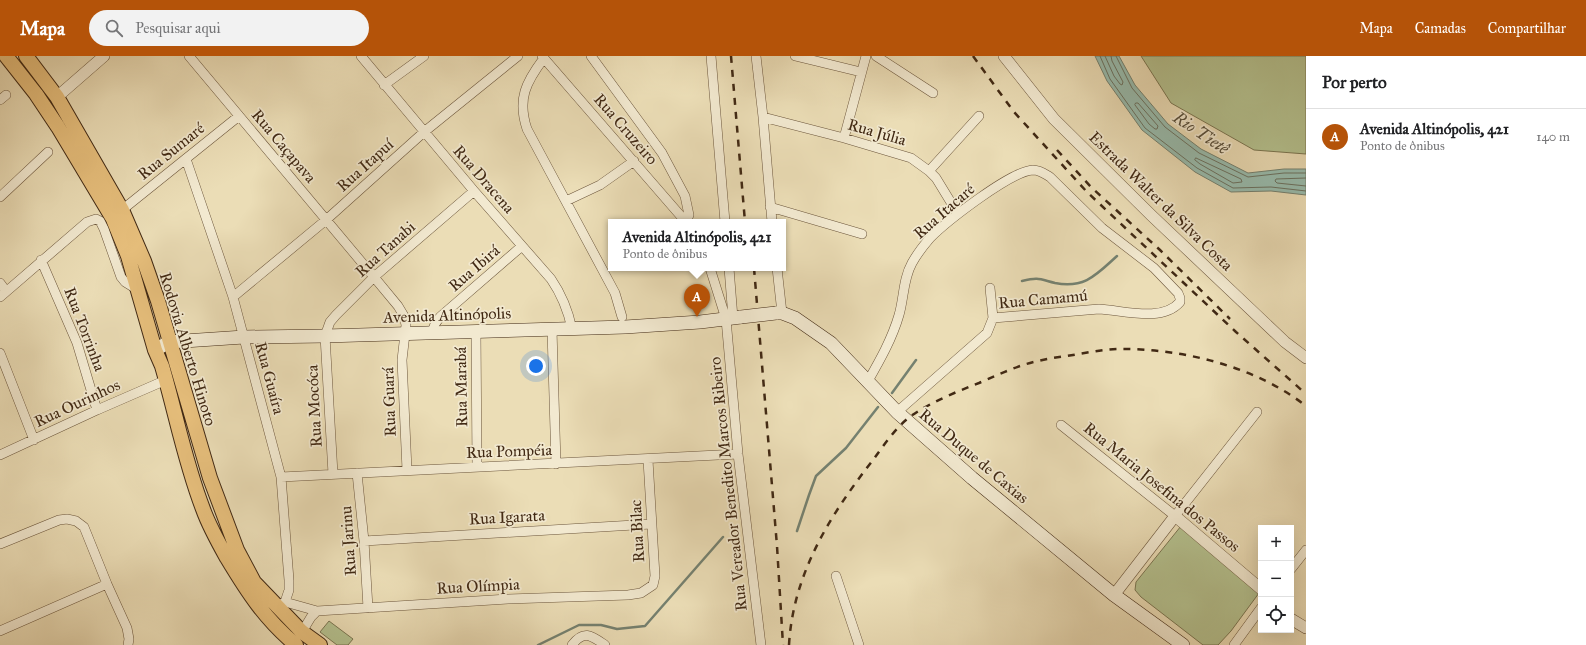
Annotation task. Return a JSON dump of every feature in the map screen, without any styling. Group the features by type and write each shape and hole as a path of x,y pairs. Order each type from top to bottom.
{"main road":[{"name":"Rodovia Alberto Hinoto","path":"6,56 36,94 54,121 113,219 128,256 155,350 166,380 194,483 211,527 240,581 259,609 296,645"},
{"name":"Rodovia Alberto Hinoto","path":"26,56 57,97 122,210 144,261 158,301 210,478 237,550 254,582 280,604 302,632 320,645"},
{"name":"Rua Duque de Caxias","path":"779,313 794,318 831,343 897,412 972,478 1114,595 1183,645"},
{"path":"733,318 779,313"},
{"name":"Avenida Altinópolis","path":"155,350 169,342 244,337 406,334 476,330 552,330 670,324 733,318"},
{"path":"166,380 171,378 178,381 189,419 196,431"}],"street":[{"path":"57,97 104,56"},
{"name":"Rua Caçapava","path":"189,56 374,277 404,316 406,334"},
{"name":"Rua Dracena","path":"361,56 474,191 551,279 568,309 572,329"},
{"path":"384,85 424,56"},
{"name":"Rua Itapuí","path":"234,297 326,220 424,132 518,56"},
{"path":"591,56 662,153 685,196 689,215 687,219"},
{"path":"711,56 725,219"},
{"path":"756,56 772,219"},
{"path":"795,56 861,72"},
{"path":"844,138 866,56"},
{"path":"876,56 933,93"},
{"name":"Estrada Walter da Silva Costa","path":"1004,56 1054,119 1152,216 1285,342 1306,358"},
{"path":"543,57 524,89 522,106 523,118 527,129 615,293 622,317"},
{"name":"Rua Cruzeiro","path":"543,57 683,219"},
{"name":"Rua Sumaré","path":"122,210 239,116"},
{"path":"929,171 979,116"},
{"name":"Rua Júlia","path":"763,117 844,138 911,158 936,178 958,214"},
{"path":"0,197 48,152"},
{"name":"Rua Guaíra","path":"186,159 234,297 281,477 289,590 280,604"},
{"path":"566,201 600,185 634,161"},
{"name":"Rua Itacaré","path":"868,381 884,353 894,329 899,315 907,276 912,263 931,238 958,214 998,185 1027,171 1034,170 1042,172 1050,177 1102,228 1167,281 1178,293 1180,302"},
{"name":"Rua Tanabi","path":"325,336 330,322 374,277 474,191"},
{"path":"770,207 862,234"},
{"path":"0,283 3,294 87,222 96,219 100,221 104,229 121,277 125,282 138,290"},
{"name":"Rua Ibirá","path":"432,332 440,317 522,246"},
{"name":"Rua Torrinha","path":"41,260 77,343 97,410"},
{"path":"711,271 733,318"},
{"name":"Rua Vereador Benedito Marcos Ribeiro","path":"729,271 733,318 738,454 761,645"},
{"path":"777,271 779,313"},
{"path":"990,288 993,318"},
{"name":"Rua Camamú","path":"897,412 983,337 987,333 993,318 1099,309 1143,315 1172,309 1180,302"},
{"name":"Rua Marabá","path":"476,330 477,467"},
{"path":"552,330 556,464"},
{"name":"Rua Guará","path":"406,334 402,360 407,470"},
{"name":"Rua Mocóca","path":"325,336 333,474"},
{"path":"0,353 34,440"},
{"name":"Rua Ourinhos","path":"0,455 166,380"},
{"path":"1114,595 1257,412"},
{"name":"Rua Maria Josefina dos Passos","path":"1061,424 1175,516 1258,586"},
{"name":"Rua Pompéia","path":"281,477 648,460 738,454"},
{"name":"Rua Bilac","path":"641,593 653,585 655,576 648,460"},
{"name":"Rua Jarinu","path":"358,473 368,608"},
{"path":"0,544 58,520 67,519 76,521 84,527 127,628 129,639 128,645"},
{"name":"Rua Igarata","path":"364,540 651,524"},
{"path":"1294,565 1306,550"},
{"path":"836,576 859,645"},
{"path":"0,631 107,584"},
{"name":"Rua Olímpia","path":"280,604 317,611 641,593"},
{"path":"302,632 311,617 317,611"},
{"path":"1234,645 1258,612"},
{"path":"1294,622 1306,628"},
{"path":"572,645 581,636 587,635 605,645"}],"green space":[{"path":"1141,56 1306,56 1306,154 1254,150 1171,103"},
{"path":"1181,526 1258,592 1258,594 1231,631 1218,645 1203,645 1141,597 1135,590 1136,582"},
{"path":"329,621 353,639 348,645 337,645 320,632"}],"water":[{"path":"1095,56 1119,56 1135,85 1168,124 1201,149 1248,173 1284,169 1306,169 1306,195 1271,191 1231,192 1195,172 1142,130 1107,81"}],"waterway":[{"path":"1022,281 1039,279 1065,284 1083,282 1097,274 1117,256"},
{"path":"892,393 916,360"},
{"path":"797,531 816,476 846,448 878,407"},
{"path":"538,645 579,625 601,625 617,629 645,626 723,537"}],"railway":[{"path":"731,56 745,219"},
{"path":"973,56 1014,112 1087,192 1236,332 1306,394"},
{"path":"1057,150 1091,187 1160,250 1230,319"},
{"path":"754,271 777,546 783,645"},
{"path":"789,645 792,619 806,570 816,546 842,502 895,431 911,416 944,398 1020,366 1094,351 1122,349 1170,352 1219,363 1265,381 1286,392 1306,406"}],"place":[{"name":"Avenida Altinópolis, 421","path":"697,317"}],"water label":[{"name":"Rio Tietê","path":"1201,133"}]}
